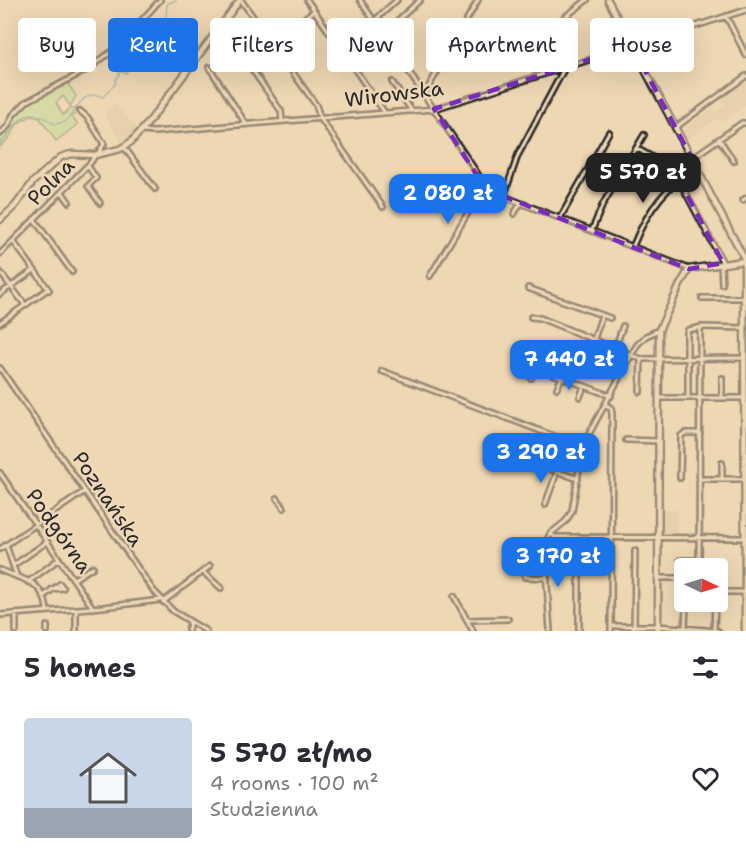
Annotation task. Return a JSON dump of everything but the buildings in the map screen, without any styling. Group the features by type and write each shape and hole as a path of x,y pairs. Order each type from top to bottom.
{"street":[{"path":"0,134 8,126 13,115 26,102 83,72 117,48 160,0"},
{"path":"226,18 240,0 253,18"},
{"path":"307,0 385,112"},
{"path":"360,0 372,18"},
{"path":"377,18 398,0"},
{"path":"400,18 420,0"},
{"path":"424,95 478,0"},
{"path":"564,18 587,0"},
{"path":"608,0 617,18"},
{"name":"Wirowska","path":"694,26 746,10"},
{"path":"304,18 314,11"},
{"path":"726,16 746,55"},
{"path":"0,220 15,206 33,182 60,158 71,154 96,155 124,147 141,131 210,40"},
{"path":"208,67 246,124"},
{"path":"254,72 281,111 282,122"},
{"path":"292,72 316,105 320,118 383,207"},
{"path":"409,72 484,186 521,203 689,269 745,260"},
{"name":"Wirowska","path":"141,131 154,132 434,109 550,72"},
{"path":"504,196 518,155 563,72"},
{"path":"646,72 745,260 745,631"},
{"path":"676,127 746,76"},
{"path":"392,82 412,111"},
{"path":"80,111 89,119 103,144 96,155"},
{"path":"692,158 742,123 746,123"},
{"path":"561,218 609,132"},
{"path":"592,230 603,204 644,135"},
{"path":"719,140 735,161"},
{"path":"124,147 155,189"},
{"path":"636,148 662,163 679,180 722,263 722,284"},
{"name":"Polna","path":"0,254 96,155"},
{"path":"88,165 96,178 88,186 100,203"},
{"path":"632,246 658,200 679,180 697,168"},
{"path":"432,276 484,186"},
{"path":"62,192 69,202"},
{"path":"514,214 521,203"},
{"path":"34,219 72,272"},
{"path":"0,323 49,290 13,242"},
{"path":"658,628 658,330 689,269"},
{"path":"0,294 34,270"},
{"path":"0,272 25,305"},
{"path":"528,288 610,318"},
{"path":"702,298 745,298"},
{"path":"594,339 602,315"},
{"path":"531,317 540,318 641,359 746,359"},
{"path":"615,348 623,326"},
{"path":"688,398 687,331 702,327 746,328"},
{"path":"699,558 700,329"},
{"path":"550,631 545,546 550,534 571,514 574,507 583,447 632,354 643,339 658,330"},
{"path":"531,378 538,350"},
{"path":"640,392 641,359"},
{"path":"534,367 611,396"},
{"name":"Poznańska","path":"0,368 145,580 175,613 206,631"},
{"path":"382,371 583,447"},
{"path":"557,388 562,377"},
{"path":"722,378 722,398"},
{"path":"580,397 584,386"},
{"path":"659,398 746,398"},
{"path":"606,405 610,407 612,414 612,631"},
{"path":"681,478 681,436 685,433 700,433"},
{"path":"626,440 659,441"},
{"path":"722,464 722,479"},
{"path":"550,469 578,479"},
{"path":"545,505 557,471"},
{"name":"Podgórna","path":"0,472 93,608"},
{"path":"700,479 745,479"},
{"path":"0,549 85,491"},
{"path":"277,498 284,508"},
{"path":"550,534 555,537 700,538 745,541"},
{"path":"579,537 579,631"},
{"path":"14,565 47,543"},
{"path":"6,545 17,577"},
{"path":"523,548 525,577 547,578"},
{"path":"634,631 635,551"},
{"path":"27,582 59,559"},
{"path":"0,615 162,601 210,566"},
{"path":"74,579 93,567"},
{"path":"0,570 39,588 45,595 47,610"},
{"path":"202,572 221,588"},
{"path":"658,578 674,578"},
{"path":"45,595 52,589"},
{"path":"728,592 745,592"},
{"path":"454,596 473,631"},
{"path":"76,609 76,631"},
{"path":"685,628 686,612"},
{"path":"612,626 716,631 715,612"},
{"path":"16,614 16,631"},
{"path":"467,620 508,619"},
{"path":"188,631 190,622"},
{"path":"47,626 47,631"}],"highlighted area":[{"path":"632,46 697,168 678,178 723,263 689,269 495,193 484,186 434,109"}],"shaded area":[{"path":"746,77 746,104 722,122 718,118 685,141 680,131 713,108 717,112 725,106 718,97"},
{"path":"115,104 139,130 124,145 104,114"},
{"path":"662,510 677,510 677,535 661,535"}],"green space":[{"path":"66,81 76,96 70,106 63,96 56,103 63,115 70,108 78,110 78,114 70,116 78,124 56,141 40,118 31,116 18,123 0,147 0,135 7,134 15,114 22,107"}],"waterway":[{"path":"0,144 26,116 32,114 54,124 65,122 85,98 96,95 103,97 116,83 119,72 126,73 130,67 138,69 138,54 152,43 156,35 156,26 163,24 166,18 167,4 176,0"}]}
